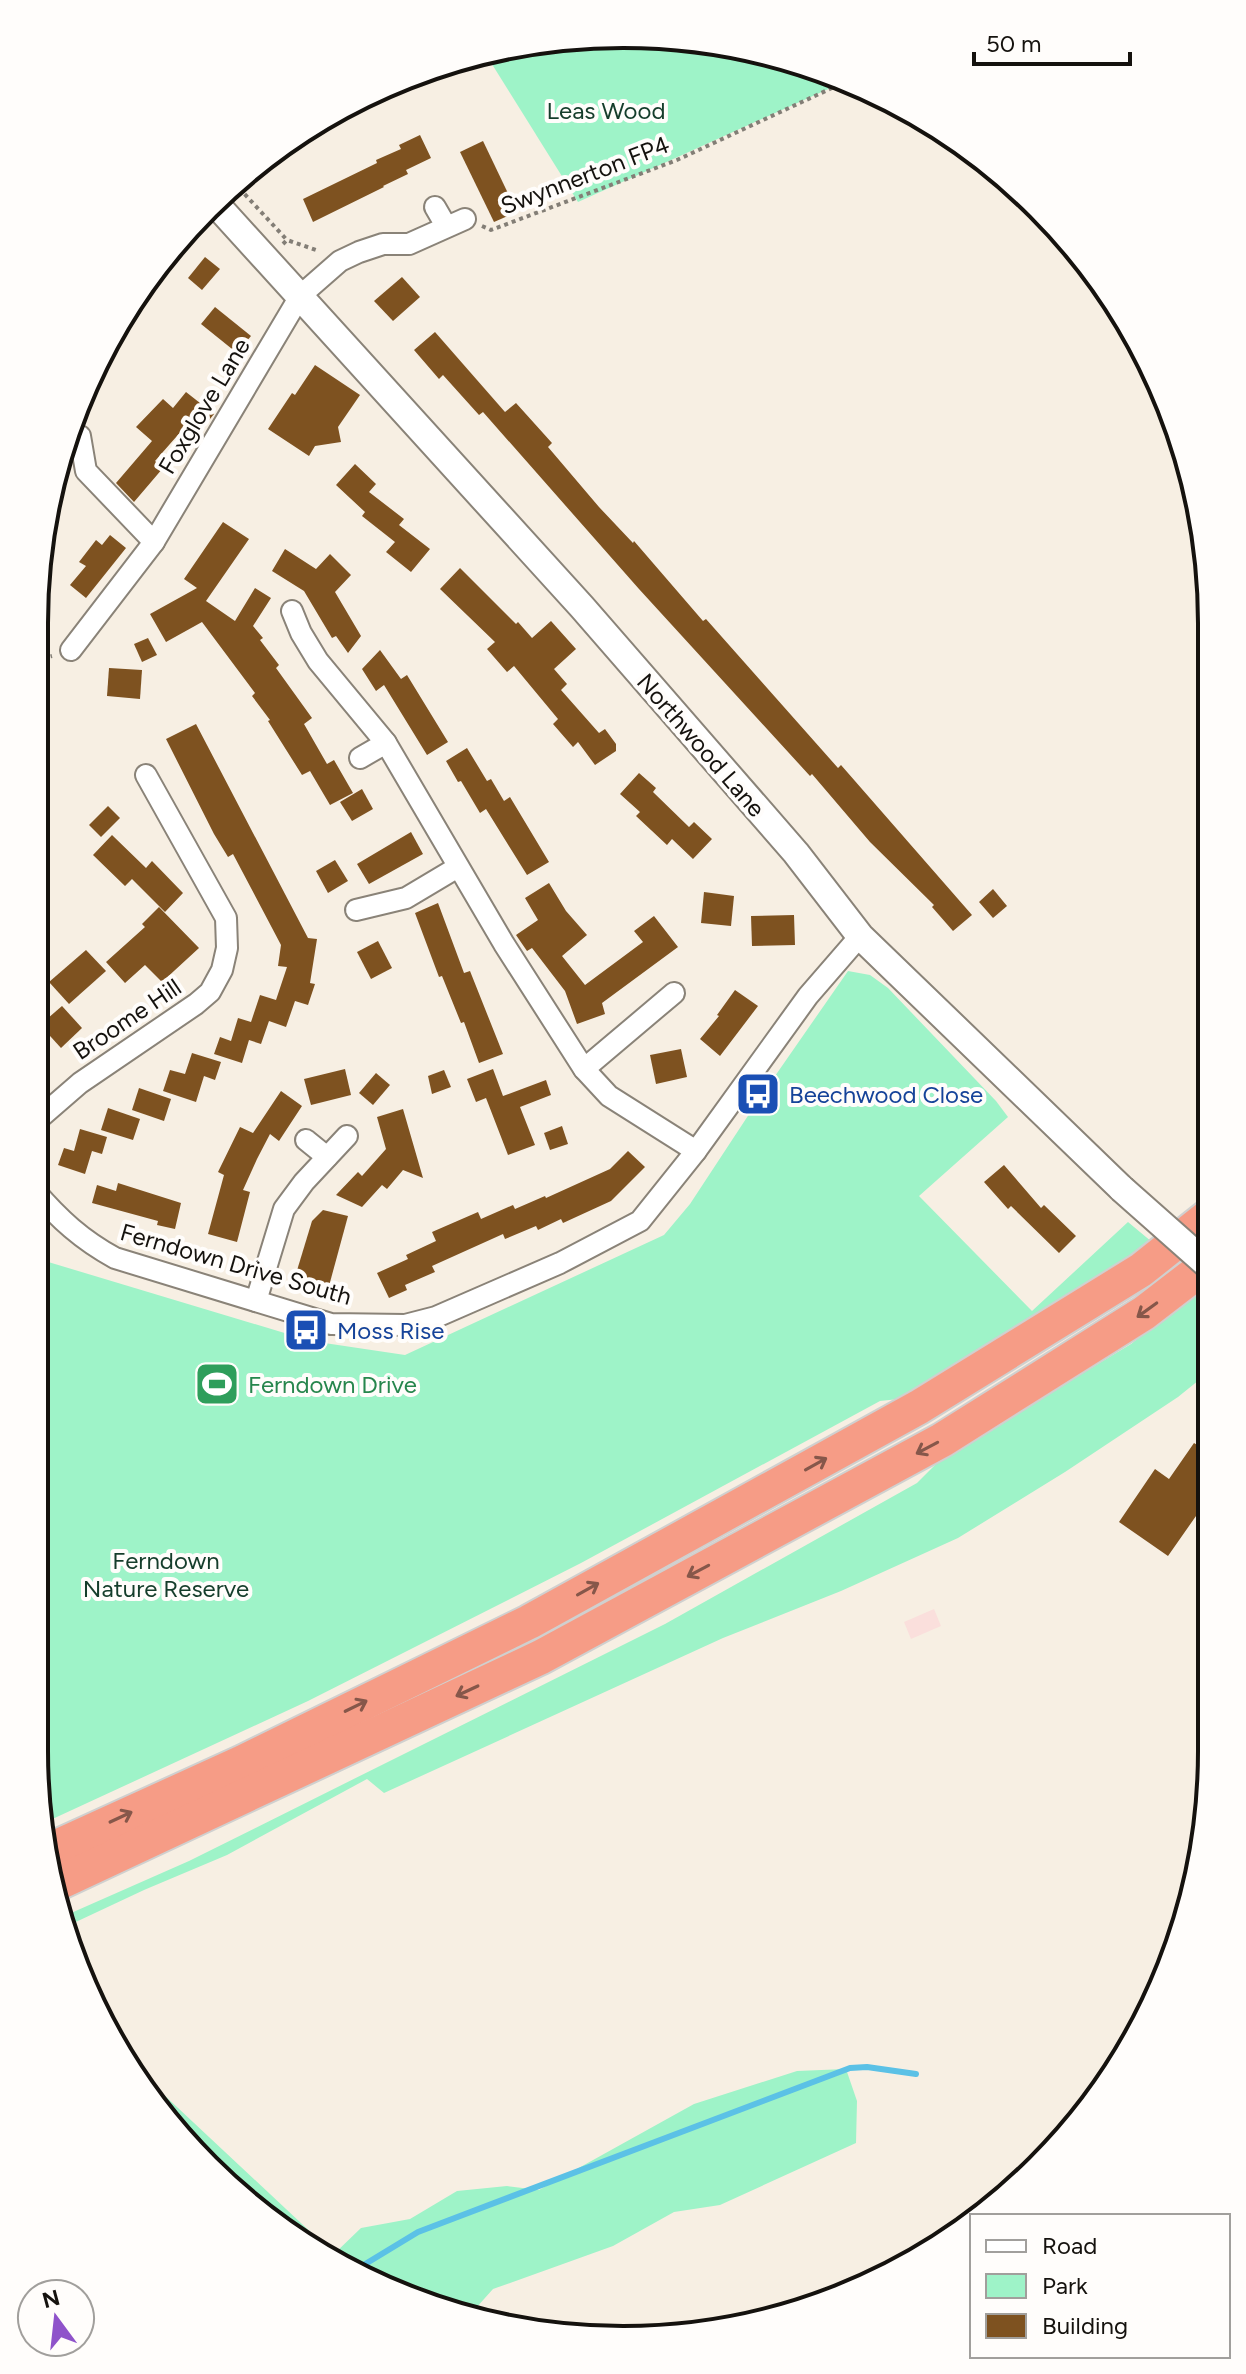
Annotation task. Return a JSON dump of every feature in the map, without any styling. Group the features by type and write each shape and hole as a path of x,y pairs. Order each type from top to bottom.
{"highway":[{"path":"56,1847 241,1763 529,1622 919,1407 1141,1270 1198,1225"},
{"path":"63,1881 554,1649 942,1440 1144,1313 1198,1272"}],"street":[{"path":"435,207 456,222"},
{"name":"Northwood Lane","path":"222,211 603,631 796,853 860,936 1122,1189 1198,1255"},
{"name":"Foxglove Lane","path":"71,650 154,542 300,296 340,261 371,246 409,244 456,222"},
{"path":"80,436 86,471 154,542"},
{"path":"292,611 318,661 386,743 566,1045 609,1096 696,1151"},
{"path":"360,758 386,743"},
{"name":"Broome Hill","path":"48,1111 80,1083 196,1004 210,992 222,970 227,948 226,918 146,775"},
{"path":"356,910 406,898 458,867"},
{"name":"Ferndown Drive South","path":"48,1205 76,1234 115,1258 331,1324 405,1325 436,1317 560,1263 640,1221 696,1151 808,996 860,936"},
{"path":"584,1069 674,993"},
{"path":"256,1301 284,1209 347,1136"},
{"path":"306,1140 327,1157"}],"path":[{"name":"Swynnerton FP4","path":"456,222 491,230 677,160 832,88"},
{"path":"243,192 287,240 326,254 334,266"},
{"path":"266,259 287,240"}],"shaded area":[{"path":"934,1609 941,1626 911,1639 904,1622"}],"green space":[{"name":"Leas Wood","path":"585,49 661,49 735,59 831,88 578,202 492,64"},
{"name":"Ferndown Nature Reserve","path":"848,971 870,975 888,988 1008,1117 919,1196 1032,1311 1128,1222 1152,1242 1045,1317 908,1398 880,1401 581,1563 308,1701 52,1819 48,1751 48,1262 311,1341 405,1355 664,1235 690,1204"},
{"path":"1198,1290 1198,1381 1065,1472 958,1538 841,1591 723,1638 384,1793 367,1779 227,1855 75,1922 72,1913 189,1861 665,1624 917,1483 942,1458 1131,1344"},
{"path":"846,2069 857,2101 856,2143 720,2205 674,2212 613,2246 493,2289 477,2307 474,2306 403,2282 338,2250 361,2228 410,2219 457,2191 507,2186 539,2190 694,2104 797,2071"},
{"path":"160,2091 315,2236 273,2207 216,2158"}],"building":[{"path":"420,135 431,158 406,170 408,174 313,222 303,199 377,163 376,160 401,149 399,145"},
{"path":"483,141 517,212 494,222 460,152"},
{"path":"205,257 220,269 202,290 188,278"},
{"path":"402,277 420,297 393,321 374,301"},
{"path":"215,307 251,336 237,353 201,324"},
{"path":"435,332 505,412 516,403 552,443 548,447 599,507 634,541 703,621 706,619 838,768 841,765 972,915 953,931 932,907 934,905 870,842 812,774 810,776 639,589 483,412 479,415 443,375 439,379 414,350"},
{"path":"315,365 360,395 338,427 341,442 315,446 309,456 268,429"},
{"path":"186,392 214,414 202,429 191,420 155,461 163,468 134,502 116,483 152,441 136,427 163,399 173,408"},
{"path":"355,464 376,484 369,492 404,519 399,525 430,549 411,572 386,552 395,542 362,516 365,512 336,485"},
{"path":"223,522 249,539 206,601 235,621 255,588 271,598 253,626 279,665 276,668 312,718 304,724 327,764 334,760 353,793 330,805 310,771 302,775 252,696 255,693 202,622 166,642 150,614 197,588 184,579"},
{"path":"110,535 126,548 86,598 70,585 86,566 79,562 96,540 102,545"},
{"path":"285,549 316,569 330,554 351,575 335,592 361,636 348,653 336,636 332,638 304,591 272,571"},
{"path":"460,568 532,638 551,621 576,649 554,669 567,684 561,690 599,733 605,729 616,744 616,751 595,765 578,742 573,747 553,724 558,719 514,666 507,672 487,649 495,642 440,589"},
{"path":"148,638 157,655 142,662 134,644"},
{"path":"380,650 401,679 407,675 448,742 427,755 384,685 376,691 362,669"},
{"path":"109,668 142,670 140,699 107,696"},
{"path":"196,724 308,938 317,939 310,983 315,984 308,1005 295,1001 286,1027 269,1021 261,1044 249,1040 242,1063 214,1054 220,1037 231,1041 238,1018 251,1022 260,995 276,1000 287,967 278,966 281,945 233,854 228,857 214,834 166,739"},
{"path":"467,748 487,781 491,779 504,801 510,797 549,862 527,875 486,809 480,813 446,761"},
{"path":"639,773 656,788 653,792 689,827 694,822 712,839 693,859 672,839 667,845 636,816 640,812 620,794"},
{"path":"362,789 373,809 352,821 340,802"},
{"path":"108,806 120,818 101,837 89,825"},
{"path":"411,832 423,854 369,884 357,864"},
{"path":"112,835 146,868 152,861 183,893 165,912 132,879 125,886 93,855"},
{"path":"335,860 348,881 328,893 316,871"},
{"path":"549,883 566,911 587,935 562,956 585,985 643,942 634,931 654,916 678,947 602,1003 605,1014 577,1024 565,991 532,948 527,951 516,935 538,920 525,898"},
{"path":"993,889 1007,906 993,918 979,902"},
{"path":"704,892 734,896 731,926 701,923"},
{"path":"438,903 464,973 470,971 503,1054 479,1063 464,1022 461,1023 442,976 439,977 415,913"},
{"path":"159,907 199,948 162,982 145,965 125,983 106,962 145,927 142,924"},
{"path":"794,915 795,945 752,946 751,916"},
{"path":"378,941 392,968 371,979 357,952"},
{"path":"86,950 106,971 69,1004 49,982"},
{"path":"735,990 758,1006 720,1056 700,1039"},
{"path":"62,1006 82,1028 61,1048 48,1034 48,1018"},
{"path":"681,1049 687,1077 656,1084 650,1055"},
{"path":"192,1053 221,1062 215,1080 204,1076 196,1102 163,1091 170,1070 185,1074"},
{"path":"345,1069 351,1095 311,1105 304,1079"},
{"path":"493,1069 503,1096 546,1080 551,1095 520,1107 535,1145 508,1155 486,1098 476,1102 467,1079"},
{"path":"444,1070 451,1087 432,1094 428,1076"},
{"path":"376,1073 390,1085 373,1105 359,1093"},
{"path":"139,1088 171,1099 164,1121 132,1110"},
{"path":"281,1091 302,1106 279,1141 270,1134 257,1159 243,1190 250,1192 237,1242 208,1234 224,1175 218,1172 240,1127 253,1133"},
{"path":"108,1108 140,1119 133,1140 101,1130"},
{"path":"403,1109 423,1178 403,1170 387,1189 382,1185 362,1207 336,1195 358,1172 362,1176 386,1149 377,1117"},
{"path":"562,1126 568,1144 550,1150 544,1133"},
{"path":"80,1129 107,1137 102,1154 92,1151 85,1174 58,1165 64,1148 74,1151"},
{"path":"628,1151 645,1167 611,1201 563,1223 561,1219 538,1230 536,1226 505,1239 503,1234 432,1266 435,1272 405,1285 407,1290 389,1298 377,1273 408,1259 406,1255 436,1241 432,1232 478,1212 481,1219 513,1205 515,1209 546,1198 610,1169"},
{"path":"1004,1165 1041,1208 1044,1205 1076,1236 1059,1253 1011,1206 1008,1209 984,1182"},
{"path":"118,1183 181,1203 175,1229 157,1225 158,1221 92,1203 97,1185 116,1191"},
{"path":"323,1210 348,1216 329,1286 295,1277 312,1221"},
{"path":"1194,1443 1198,1446 1198,1513 1168,1556 1119,1522 1155,1469 1169,1479"}],"waterway":[{"path":"364,2265 418,2232 850,2068 867,2067 916,2074"}],"place":[{"name":"Beechwood Close","path":"758,1094"},
{"name":"Moss Rise","path":"306,1330"},
{"name":"Ferndown Drive","path":"217,1384"}]}
